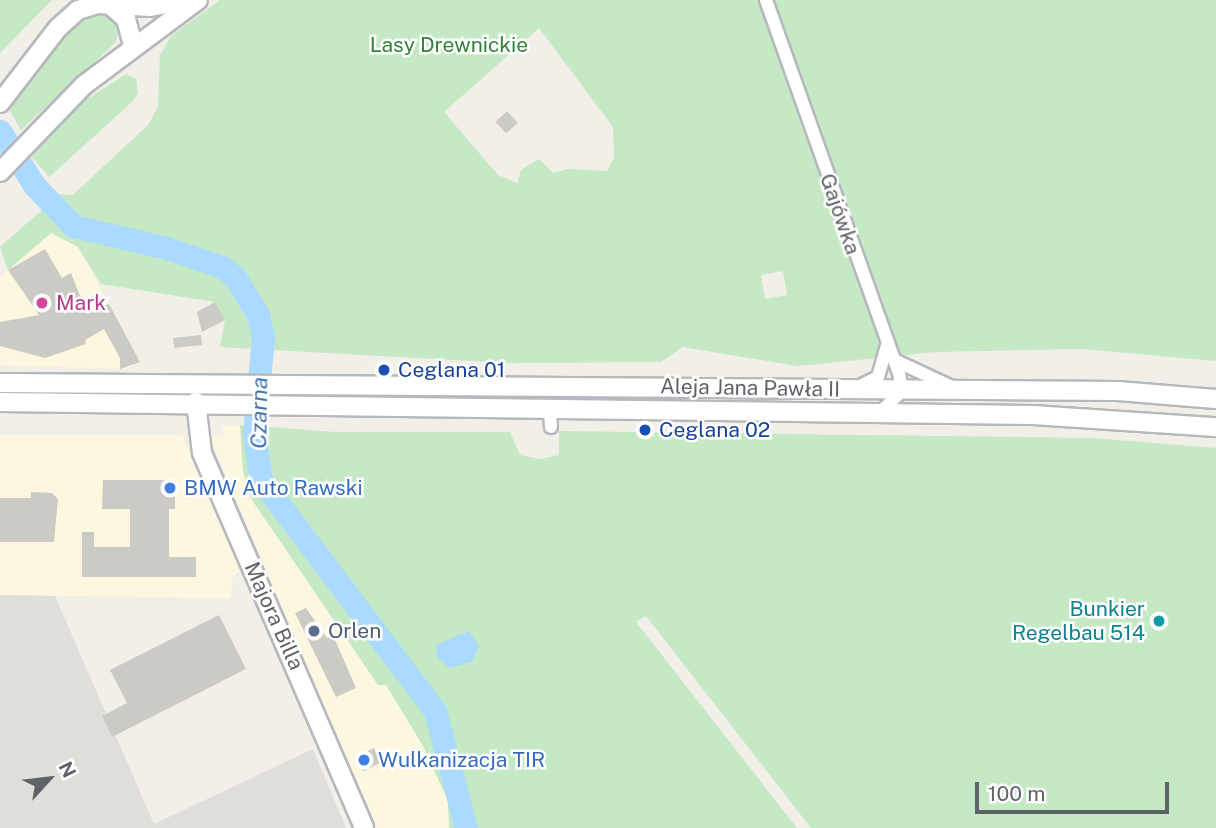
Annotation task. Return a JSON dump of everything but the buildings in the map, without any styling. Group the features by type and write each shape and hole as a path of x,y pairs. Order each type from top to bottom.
{"main road":[{"path":"3,99 68,18 92,5 150,7 190,0"},
{"path":"0,172 84,85 198,0"},
{"path":"109,4 126,19 133,47"},
{"path":"0,383 285,394"},
{"name":"Aleja Jana Pawła II","path":"285,394 1118,391 1216,399"},
{"path":"0,402 196,401 241,394"},
{"name":"Aleja Jana Pawła II","path":"285,394 550,418 1052,416 1216,427"},
{"name":"Majora Billa","path":"196,401 202,453 363,828"}],"street":[{"name":"Gajówka","path":"766,0 894,359 902,391"},
{"path":"853,390 878,377 887,342"},
{"path":"894,359 964,391"},
{"path":"872,415 890,407 902,391"}],"shaded area":[{"path":"51,233 78,247 140,362 126,369 0,365 0,277"},
{"path":"240,425 243,472 252,500 386,684 423,746 448,801 449,828 377,828 209,436 223,435 223,426"},
{"path":"0,435 182,435 241,569 232,578 231,598 0,595"},
{"path":"0,595 55,596 154,824 313,749 346,828 0,828"}],"green space":[{"path":"0,0 52,0 0,53"},
{"name":"Lasy Drewnickie","path":"220,0 1216,0 1216,361 1082,349 935,352 798,366 683,347 661,362 509,363 220,347 225,320 215,302 101,284 78,247 51,233 8,270 0,247 60,194 73,195 149,124 158,106 160,55 171,36","holes":["539,28 613,127 614,158 607,171 568,169 553,173 539,159 521,170 517,183 498,175 444,112","783,271 787,295 765,299 761,275"]},
{"path":"105,12 120,28 115,43 21,130 8,108 13,102 10,98 68,29 88,14"},
{"path":"126,74 136,79 138,93 133,101 49,177 31,156 84,101"},
{"path":"240,425 335,432 510,432 520,455 540,459 559,455 559,431 1093,438 1216,448 1216,828 811,828 646,616 636,622 797,828 449,828 448,801 423,746 386,685 378,685 252,500 243,472"}],"water":[{"path":"469,631 479,646 472,662 449,668 437,657 436,645"}],"waterway":[{"name":"Czarna","path":"0,131 34,185 73,226 167,248 222,267 235,277 258,315 263,337 254,434 261,480 435,711 466,828"}],"place":[{"name":"Mark","path":"42,303"},
{"name":"Ceglana 01","path":"384,370"},
{"name":"Ceglana 02","path":"645,430"},
{"name":"BMW Auto Rawski","path":"170,488"},
{"name":"Bunkier Regelbau 514","path":"1159,621"},
{"name":"Orlen","path":"314,631"},
{"name":"Wulkanizacja TIR","path":"364,760"}]}
